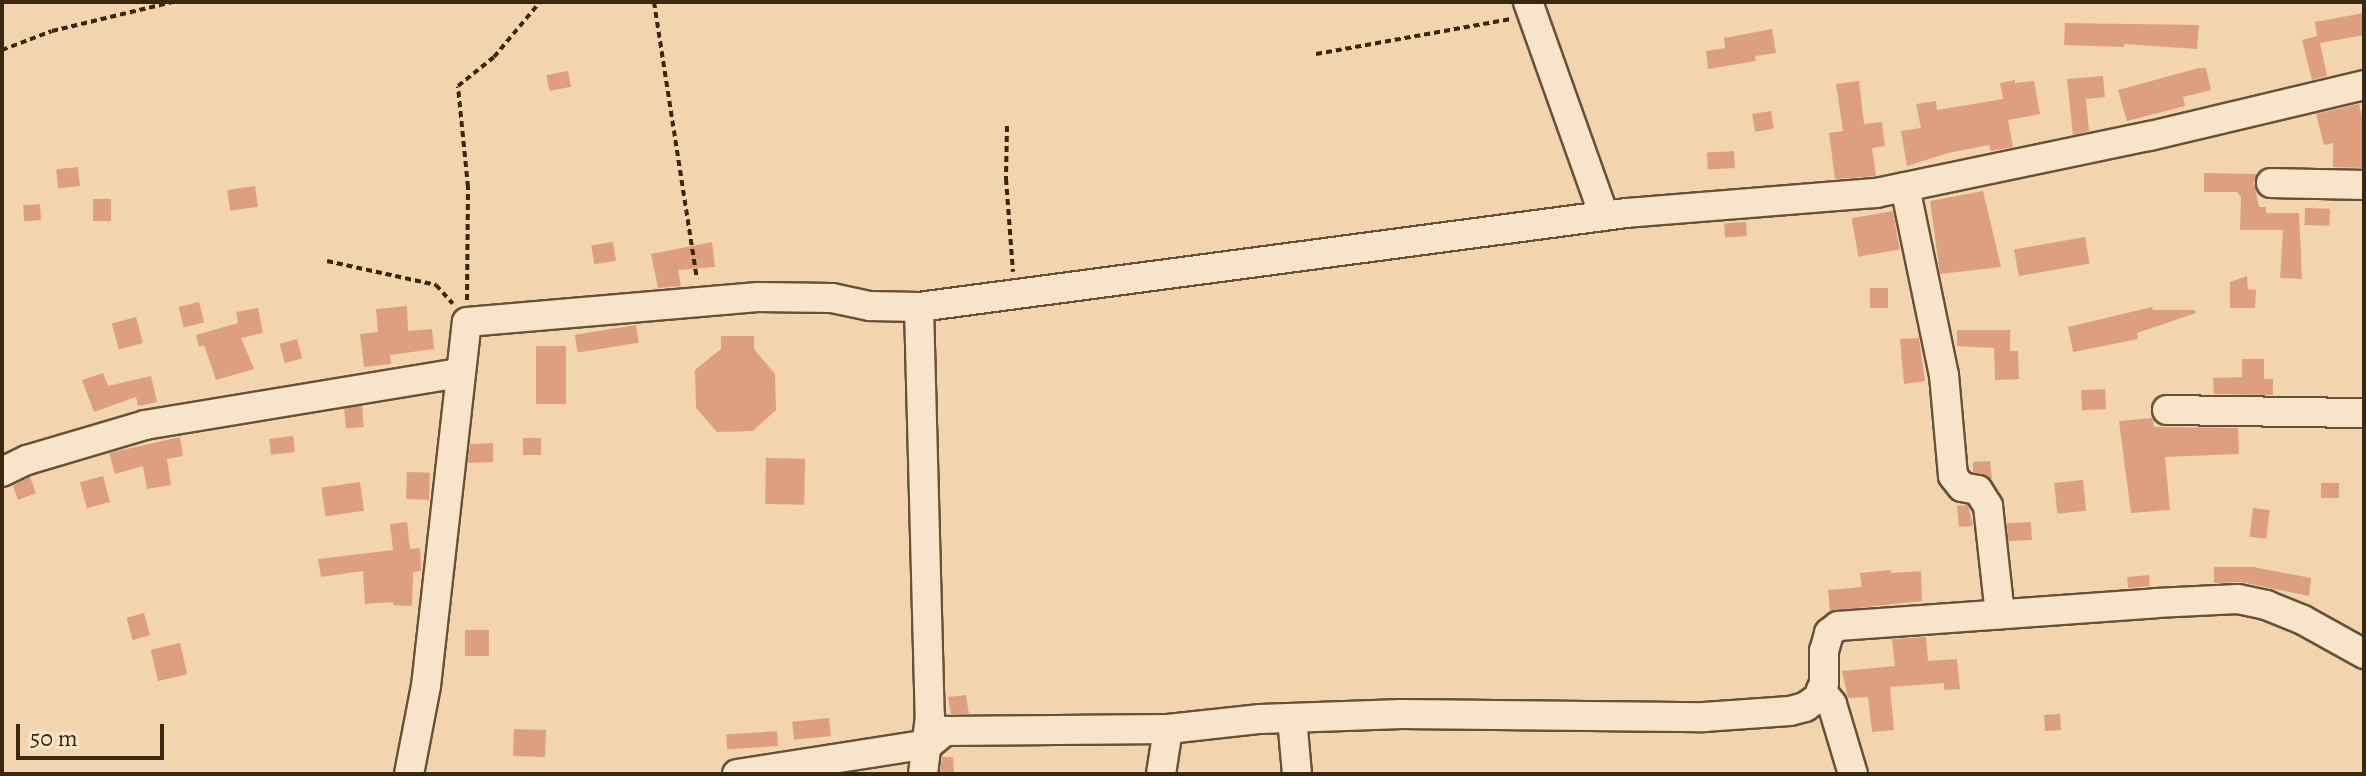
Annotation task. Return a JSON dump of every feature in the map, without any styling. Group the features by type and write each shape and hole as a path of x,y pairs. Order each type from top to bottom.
{"street":[{"path":"1530,8 1604,216"},
{"path":"409,774 426,686 467,322 701,302 832,298 870,306 919,307 1604,216 1821,199 1905,187 2150,136 2364,85"},
{"path":"2271,183 2364,185"},
{"path":"1905,187 1944,375 1953,476 1962,487 1978,490 1988,506 2000,614"},
{"path":"919,307 929,744 923,774"},
{"path":"2,472 40,456 145,425 460,373"},
{"path":"2167,410 2364,413"},
{"path":"737,774 929,744 945,731 1168,729 1292,718 1402,714 1731,716 1798,709 1818,698 1829,633 1838,626 2000,614 2238,599 2266,605 2303,620 2364,654"},
{"path":"1821,690 1832,704 1853,774"},
{"path":"1292,718 1297,774"},
{"path":"1161,774 1168,729"}],"path":[{"path":"2,50 52,31 173,2"},
{"path":"467,322 468,187 458,86 494,57 540,2"},
{"path":"654,2 701,302"},
{"path":"1316,54 1530,8"},
{"path":"1007,126 1006,179 1015,294"},
{"path":"327,261 436,285 467,322"}],"building":[{"path":"2364,13 2364,35 2320,43 2327,76 2312,80 2302,40 2317,36 2315,22"},
{"path":"2065,23 2199,25 2197,49 2124,44 2124,47 2064,45"},
{"path":"1772,29 1776,53 1755,56 1756,61 1708,69 1706,51 1725,48 1724,38"},
{"path":"2206,68 2211,90 2183,97 2185,106 2127,121 2118,90"},
{"path":"568,71 571,87 549,91 546,75"},
{"path":"2103,76 2105,97 2086,99 2089,131 2073,135 2067,79"},
{"path":"2015,80 2015,83 2034,81 2040,114 2008,120 2013,147 1991,151 1989,145 1948,153 1907,166 1901,131 1921,128 1916,104 1936,101 1937,110 2003,99 2000,83"},
{"path":"1859,81 1864,124 1882,122 1885,146 1872,148 1876,176 1835,179 1829,133 1843,131 1836,84"},
{"path":"2359,104 2364,125 2364,168 2333,167 2333,143 2324,145 2316,114"},
{"path":"1771,111 1774,129 1755,132 1752,114"},
{"path":"1734,151 1735,168 1708,169 1707,152"},
{"path":"78,167 80,186 58,188 56,169"},
{"path":"2204,173 2257,174 2254,183 2259,207 2266,207 2266,213 2299,213 2302,279 2280,278 2283,230 2240,230 2241,197 2237,192 2204,192"},
{"path":"255,186 258,207 230,211 227,190"},
{"path":"1983,191 2001,267 1940,274 1930,201"},
{"path":"93,199 111,199 111,221 93,221"},
{"path":"40,204 41,220 24,221 23,205"},
{"path":"2305,208 2330,209 2329,226 2304,225"},
{"path":"1893,211 1900,249 1858,257 1852,218"},
{"path":"1746,222 1747,236 1725,238 1724,224"},
{"path":"2085,237 2090,264 2019,276 2014,250"},
{"path":"613,242 616,261 594,264 591,245"},
{"path":"712,242 715,267 678,270 681,286 658,288 651,254"},
{"path":"2247,276 2248,289 2256,290 2255,308 2230,308 2230,282"},
{"path":"1870,288 1888,288 1888,308 1870,308"},
{"path":"199,302 204,322 184,327 179,307"},
{"path":"407,306 408,331 432,329 434,349 390,355 391,364 364,367 360,334 378,332 376,309"},
{"path":"2152,307 2153,310 2195,310 2196,313 2137,333 2138,339 2073,352 2068,327"},
{"path":"258,308 263,333 241,338 254,369 216,380 204,345 199,347 196,335 238,323 236,312"},
{"path":"136,317 143,343 119,350 112,323"},
{"path":"636,325 639,343 578,352 575,335"},
{"path":"1957,330 2010,330 2010,351 2018,351 2019,379 1995,380 1994,348 1957,346"},
{"path":"721,336 754,336 754,349 775,374 776,410 753,431 717,432 696,408 695,370 721,349"},
{"path":"1919,338 1925,381 1904,384 1900,339"},
{"path":"297,339 302,358 285,363 280,344"},
{"path":"536,346 566,346 566,404 536,404"},
{"path":"2242,359 2264,359 2264,379 2273,379 2273,395 2214,394 2213,378 2242,377"},
{"path":"103,373 108,386 151,376 157,402 138,406 136,397 94,412 82,380"},
{"path":"2105,389 2106,409 2082,410 2081,390"},
{"path":"362,406 364,427 346,428 344,408"},
{"path":"2152,418 2154,427 2238,428 2239,454 2165,457 2170,510 2131,513 2119,421"},
{"path":"293,436 295,452 271,455 269,439"},
{"path":"180,437 183,456 167,459 171,485 147,489 143,466 115,474 109,453"},
{"path":"523,438 541,438 541,455 523,455"},
{"path":"493,443 493,462 468,463 470,444"},
{"path":"766,458 805,459 804,505 765,504"},
{"path":"1990,461 1992,479 1973,472 1973,462"},
{"path":"407,472 430,473 429,500 406,499"},
{"path":"103,476 110,502 87,508 80,482"},
{"path":"30,477 36,493 18,500 13,486"},
{"path":"2083,480 2086,511 2057,514 2054,483"},
{"path":"360,482 364,511 325,516 321,487"},
{"path":"2321,483 2339,483 2339,498 2321,498"},
{"path":"1968,505 1973,526 1959,527 1957,506"},
{"path":"2253,508 2270,510 2266,539 2249,537"},
{"path":"407,522 410,549 420,548 421,571 413,572 412,606 393,605 393,602 365,604 363,571 321,577 318,559 393,550 390,524"},
{"path":"2031,522 2032,540 2008,541 2007,523"},
{"path":"2214,567 2253,567 2311,578 2309,596 2241,582 2214,583"},
{"path":"1891,570 1891,573 1921,571 1922,601 1830,611 1828,590 1862,587 1860,573"},
{"path":"2149,575 2150,586 2128,588 2127,577"},
{"path":"144,613 150,635 133,640 127,618"},
{"path":"465,630 489,630 489,656 465,656"},
{"path":"1926,637 1928,661 1957,659 1960,689 1944,690 1944,683 1890,687 1894,730 1872,732 1868,697 1848,698 1842,671 1895,666 1892,639"},
{"path":"180,643 187,674 158,681 151,650"},
{"path":"966,695 969,714 951,714 948,697"},
{"path":"2060,714 2061,730 2045,731 2044,715"},
{"path":"829,718 831,736 794,740 792,722"},
{"path":"514,729 546,730 545,757 513,756"},
{"path":"777,731 778,746 727,750 726,735"},
{"path":"942,757 953,757 954,774 940,774"}]}
